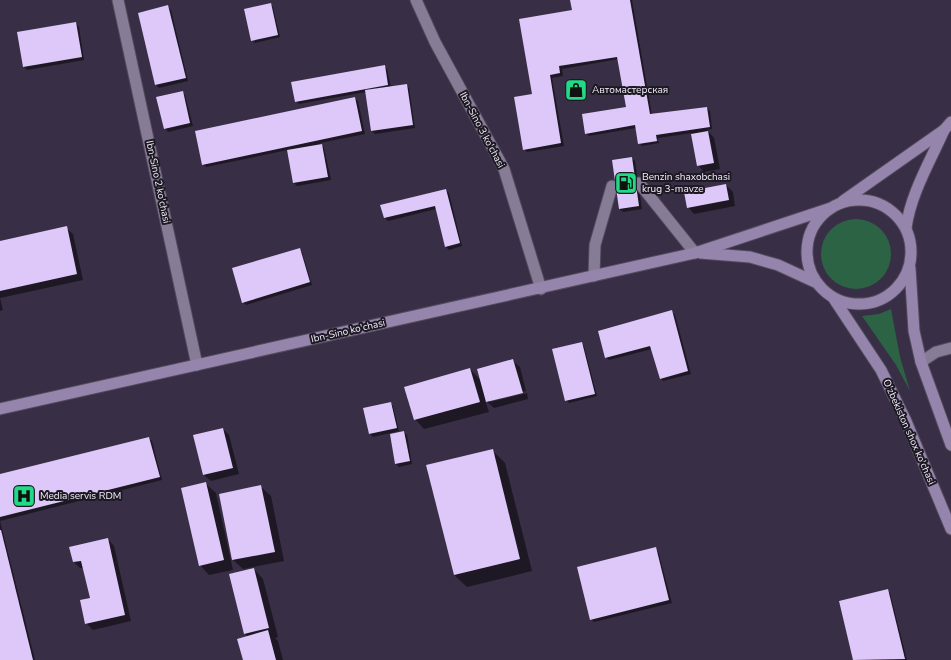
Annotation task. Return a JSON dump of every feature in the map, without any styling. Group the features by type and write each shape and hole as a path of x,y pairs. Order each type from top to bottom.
{"main road":[{"path":"815,282 808,266 807,250 810,233 818,219 948,126"},
{"path":"906,228 910,208 917,190 948,126"},
{"path":"695,253 835,206 858,200 877,203 894,213 906,228 911,247 910,266 914,331 921,362 951,445"},
{"name":"Ibn-Sino ko'chasi","path":"0,409 695,253"},
{"path":"695,253 750,258 778,265 815,282 834,299 852,304 871,303 888,296 902,283 910,266"},
{"name":"O'zbekiston shox ko'chasi","path":"834,299 881,370 906,421 951,529"}],"street":[{"name":"Ibn-Sino 2 ko'chasi","path":"118,0 197,365"},
{"name":"Ibn-Sino 3 ko'chasi","path":"416,0 435,42 504,169 541,288"},
{"path":"639,183 695,253"},
{"path":"594,276 594,245 612,186"},
{"path":"921,362 936,352 951,348"}],"green space":[{"path":"856,219 869,222 881,229 888,241 891,254 888,267 881,279 869,286 856,289 843,286 831,279 824,267 821,254 824,241 831,229 843,222"},
{"path":"891,309 900,357 910,391 896,365 862,316 879,314"}],"building":[{"path":"570,0 630,0 650,114 707,107 710,127 656,135 657,141 638,144 635,125 585,134 582,114 626,107 617,57 559,66 560,73 550,75 561,143 523,150 514,97 532,94 519,19 572,10"},
{"path":"271,3 278,35 251,41 244,9"},
{"path":"168,5 186,78 155,85 138,13"},
{"path":"76,22 82,57 23,67 17,32"},
{"path":"385,65 388,85 295,102 291,82"},
{"path":"407,84 413,125 371,131 365,90"},
{"path":"183,91 190,123 164,129 156,97"},
{"path":"355,97 362,131 202,165 195,131"},
{"path":"708,131 714,163 697,166 691,134"},
{"path":"322,144 328,177 293,183 287,150"},
{"name":"Benzin shaxobchasi krug 3-mavze","path":"632,157 639,206 619,209 612,160"},
{"path":"726,184 729,200 687,208 684,192"},
{"path":"446,189 460,243 445,247 435,206 384,218 380,205"},
{"path":"67,226 77,274 0,291 0,241"},
{"path":"300,248 310,282 242,303 232,268"},
{"path":"672,310 688,371 660,379 650,346 605,358 598,331"},
{"path":"582,342 595,394 565,401 552,349"},
{"path":"513,359 523,393 486,402 477,369"},
{"path":"470,368 480,402 414,420 404,387"},
{"path":"391,402 397,428 369,434 363,408"},
{"path":"223,428 233,468 203,475 193,435"},
{"path":"404,431 410,461 395,464 390,434"},
{"path":"149,437 160,477 0,517 0,474"},
{"path":"493,449 520,559 454,575 426,465"},
{"path":"206,482 224,560 199,566 181,488"},
{"path":"261,485 275,552 232,560 219,494"},
{"path":"1,530 33,660 0,660"},
{"path":"108,538 125,615 85,624 80,600 90,598 81,561 73,562 69,547"},
{"path":"656,547 669,600 590,620 577,567"},
{"path":"254,568 269,628 244,634 229,574"},
{"path":"888,589 905,659 853,660 839,601"},
{"path":"268,630 276,660 243,660 237,639"}],"tunnel":[{"path":"612,186 639,183"}],"place":[{"name":"Автомастерская","path":"576,90"},
{"name":"Benzin shaxobchasi krug 3-mavze","path":"626,183"},
{"name":"Media servis RDM","path":"24,496"}]}
